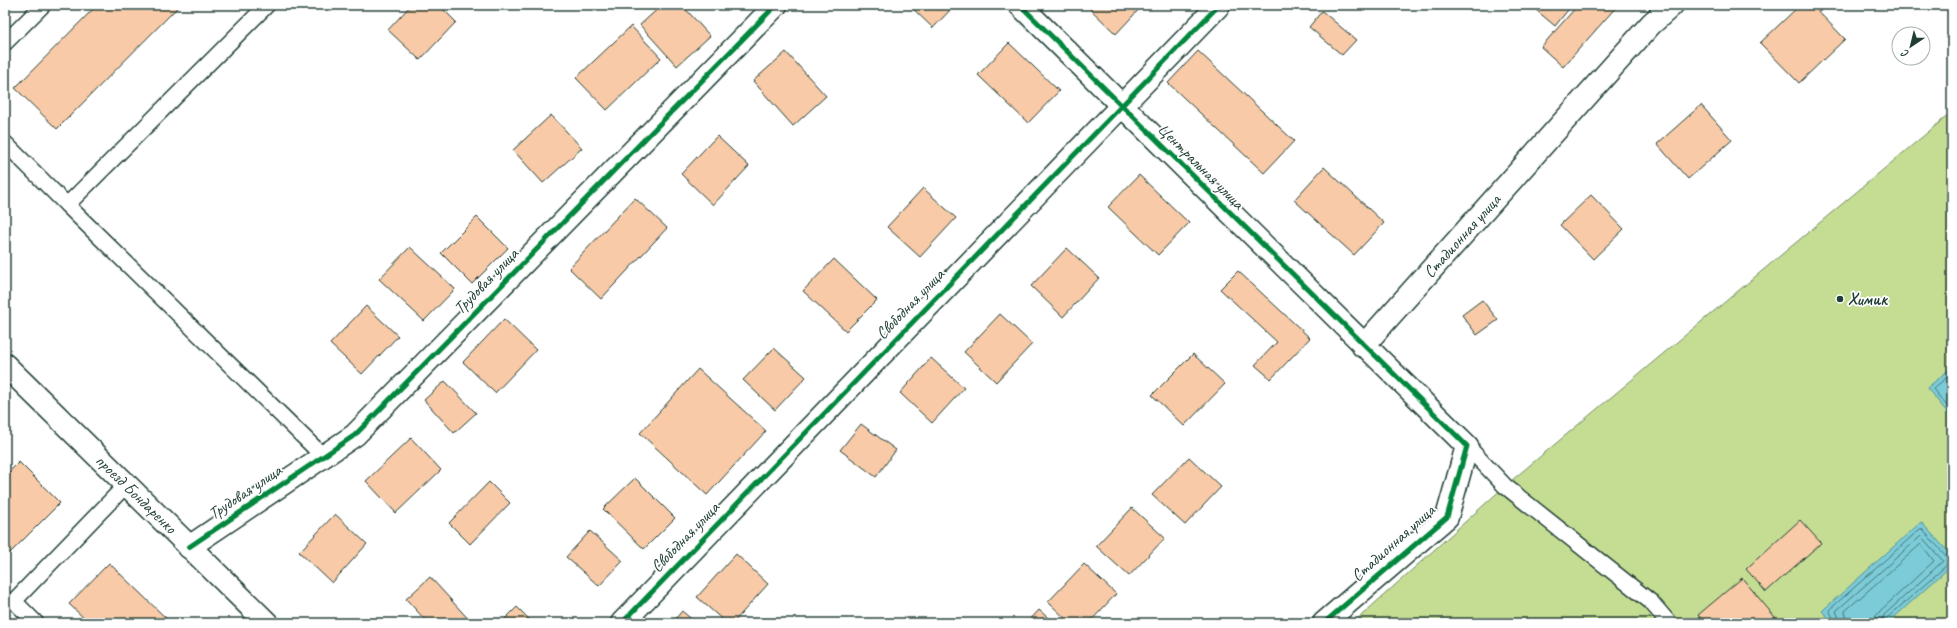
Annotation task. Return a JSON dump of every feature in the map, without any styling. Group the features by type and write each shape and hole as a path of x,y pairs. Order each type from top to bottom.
{"street":[{"name":"Трудовая улица","path":"189,546 355,435 776,5"},
{"name":"Центральная улица","path":"1020,5 1364,346"},
{"name":"Свободная улица","path":"622,623 1219,5"},
{"name":"Стадионная улица","path":"1364,346 1651,24 1672,5"},
{"path":"1364,346 1467,446"},
{"name":"проезд Бондаренко","path":"5,365 267,623"},
{"name":"Стадионная улица","path":"1324,623 1447,517 1467,446"}],"lane":[{"path":"5,43 43,5"},
{"path":"67,205 267,5"},
{"path":"5,143 323,456"},
{"path":"1467,446 1505,486 1651,602 1669,623"},
{"path":"36,623 10,606 126,485"}],"green space":[{"name":"Химик","path":"1952,112 1952,623 1353,623 1505,486"}],"water":[{"path":"1952,367 1952,418 1927,388"},
{"path":"1921,522 1952,556 1952,565 1888,623 1833,623 1822,611"}],"building":[{"path":"97,5 180,5 57,129 15,88"},
{"path":"411,5 439,5 456,22 420,60 388,30"},
{"path":"495,5 506,5 501,10"},
{"path":"662,5 682,5 710,36 677,66 640,25"},
{"path":"909,5 955,5 933,28"},
{"path":"1086,5 1143,5 1116,34"},
{"path":"1530,5 1563,5 1568,10 1555,26"},
{"path":"1578,5 1618,5 1563,67 1541,47"},
{"path":"1800,5 1812,5 1845,39 1799,83 1760,43"},
{"path":"1322,11 1356,40 1342,55 1309,27"},
{"path":"631,26 661,58 607,110 576,78"},
{"path":"1009,43 1059,91 1028,123 978,75"},
{"path":"1198,51 1294,141 1264,173 1168,83"},
{"path":"786,52 826,96 793,126 753,81"},
{"path":"1701,105 1732,140 1688,179 1657,144"},
{"path":"551,115 582,148 543,183 513,150"},
{"path":"717,136 749,166 713,205 681,174"},
{"path":"1324,167 1384,223 1354,255 1294,200"},
{"path":"1139,175 1189,223 1158,255 1108,207"},
{"path":"923,188 956,218 920,257 887,227"},
{"path":"1591,195 1624,229 1593,259 1560,225"},
{"path":"635,198 667,228 601,299 569,268"},
{"path":"477,217 508,248 472,284 441,253"},
{"path":"410,247 455,289 424,321 379,279"},
{"path":"1067,248 1099,278 1063,317 1031,286"},
{"path":"834,259 877,300 846,331 803,291"},
{"path":"1238,271 1310,338 1271,379 1255,365 1277,342 1220,289"},
{"path":"1482,300 1498,320 1477,335 1462,315"},
{"path":"366,306 398,336 362,374 330,344"},
{"path":"1000,314 1032,344 996,382 964,352"},
{"path":"504,319 536,350 495,393 463,362"},
{"path":"774,348 806,377 775,410 743,380"},
{"path":"1193,354 1225,384 1184,426 1152,395"},
{"path":"931,358 964,388 932,423 900,393"},
{"path":"698,369 766,431 707,495 640,433"},
{"path":"445,381 476,413 454,433 424,400"},
{"path":"861,424 896,450 876,477 840,450"},
{"path":"411,438 441,470 396,513 366,481"},
{"path":"1189,457 1221,487 1185,525 1152,495"},
{"path":"19,462 60,503 5,558 5,476"},
{"path":"635,478 675,518 644,549 603,509"},
{"path":"489,482 510,503 470,544 449,523"},
{"path":"1132,508 1165,538 1129,576 1096,546"},
{"path":"335,514 367,544 332,583 299,552"},
{"path":"1800,520 1821,543 1766,592 1746,569"},
{"path":"590,531 623,561 599,586 566,557"},
{"path":"736,554 768,584 733,623 726,623 697,597"},
{"path":"109,563 171,623 89,623 69,604"},
{"path":"1084,564 1116,594 1089,623 1070,623 1048,602"},
{"path":"430,577 472,623 428,623 406,599"},
{"path":"1742,578 1780,623 1705,623 1698,615"},
{"path":"517,607 533,623 501,623"},
{"path":"1039,610 1054,623 1027,623"},
{"path":"682,611 696,623 672,623"}],"cycle path":[{"path":"189,547 355,435 776,5"},
{"path":"1020,5 1467,446 1447,517 1324,623"},
{"path":"622,623 1219,5"}],"place":[{"name":"Химик","path":"1840,299"}]}
